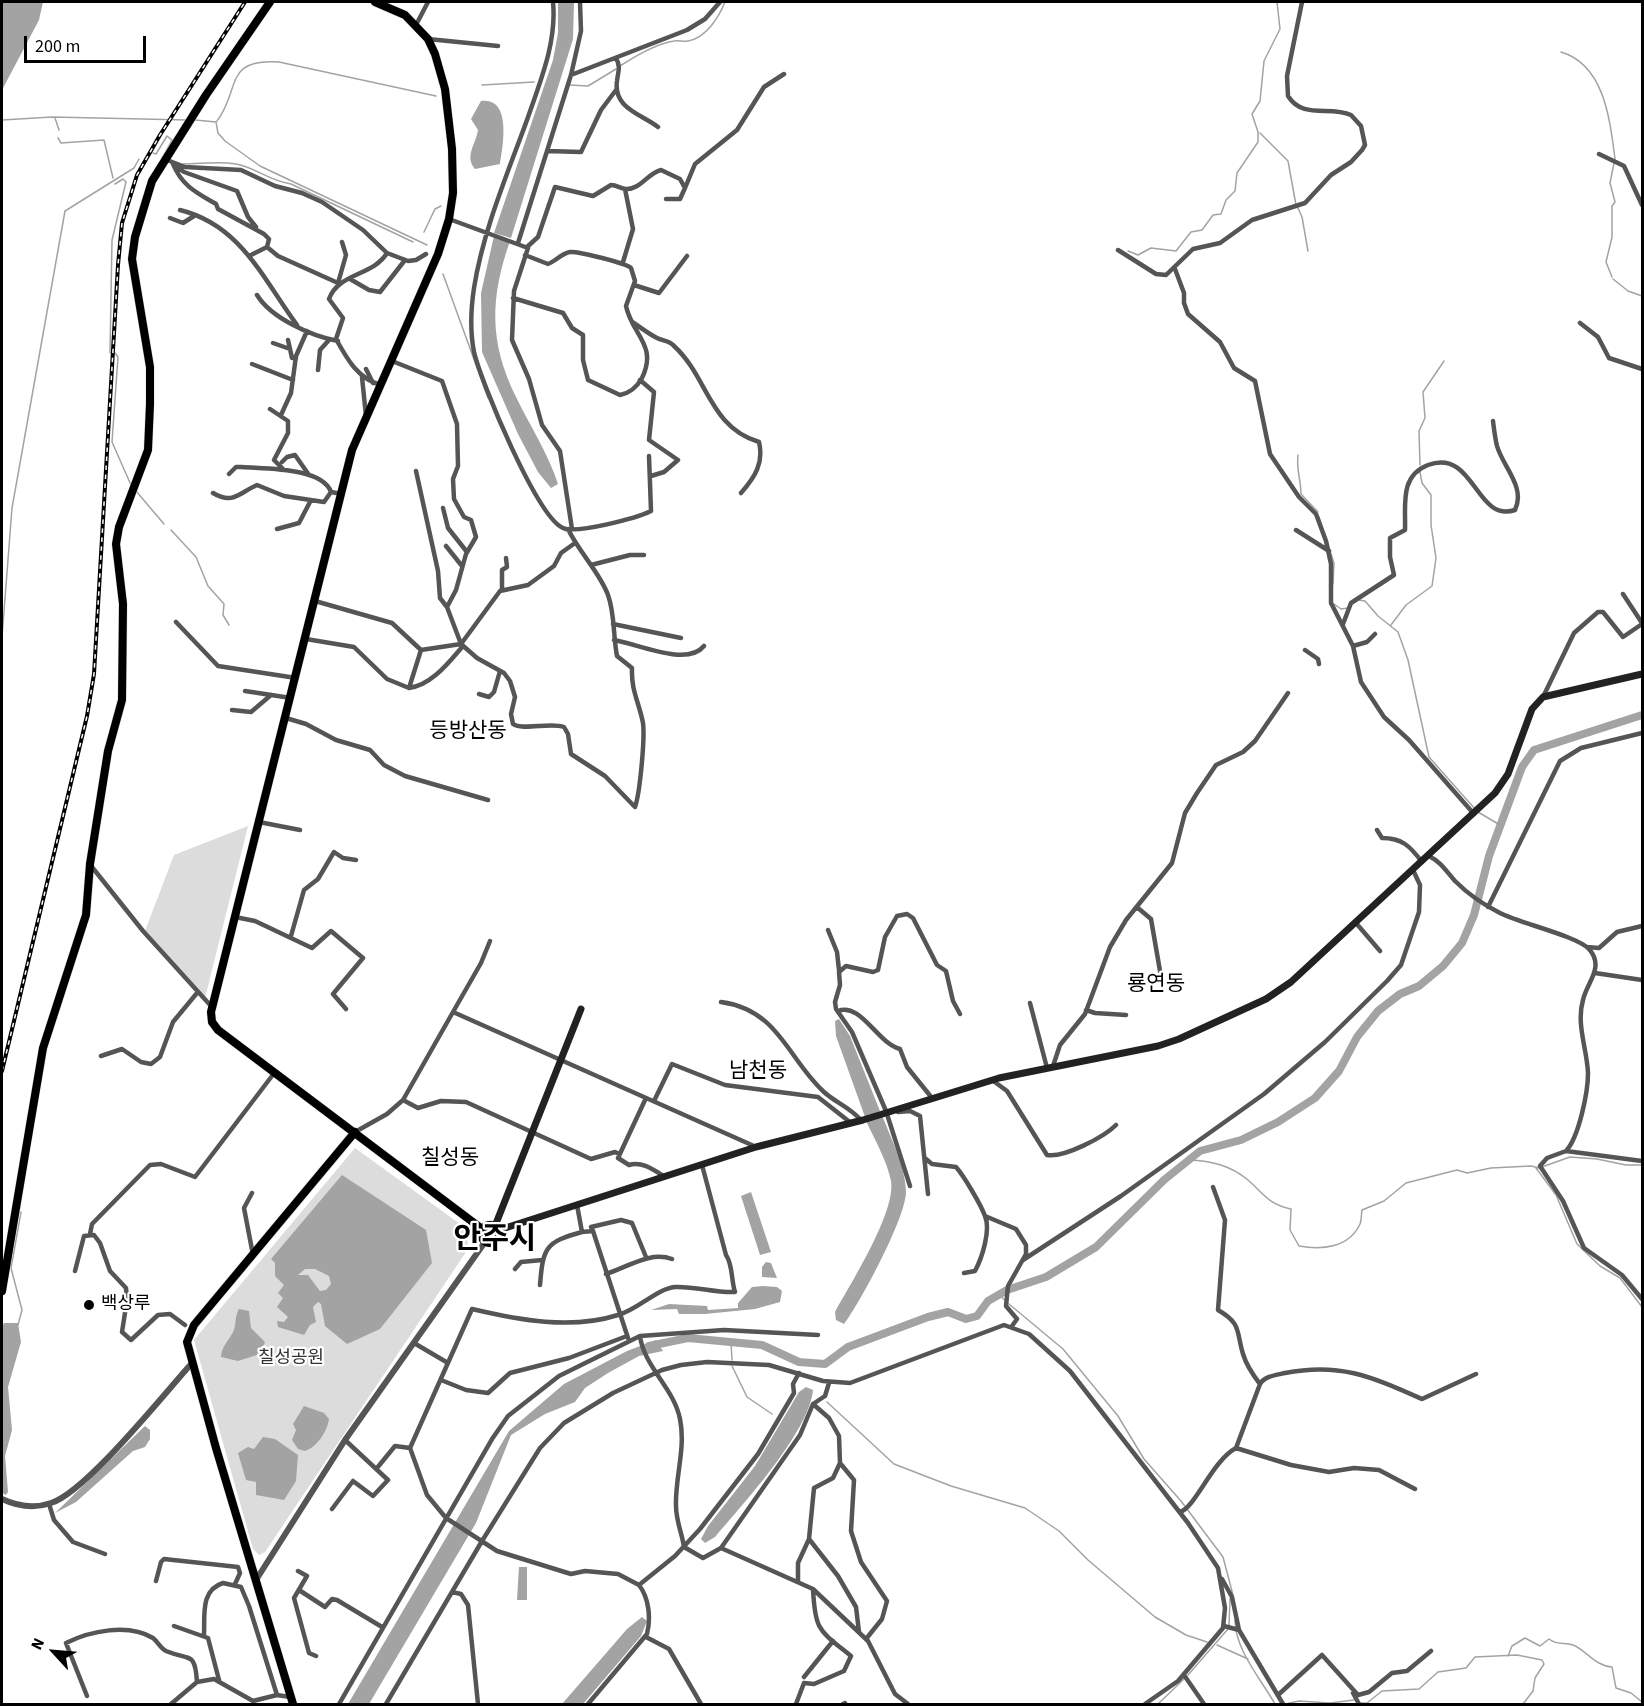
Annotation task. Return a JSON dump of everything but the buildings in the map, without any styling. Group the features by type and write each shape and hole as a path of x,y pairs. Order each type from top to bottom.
{"main road":[{"path":"2,1291 45,1037 83,924 108,752 123,691 120,658 123,604 116,553 117,534 143,465 148,442 150,367 132,252 147,192 170,162 191,120 270,2"},
{"path":"375,2 400,11 416,25 428,39 441,70 454,169 449,219 438,254 392,361 377,384 352,450 236,917 211,1006 214,1026 482,1229"},
{"path":"582,1009 497,1228 496,1241 485,1242 481,1237 482,1229 486,1225 497,1228 577,1205 756,1147 862,1120 992,1080 1167,1044 1266,999 1291,982 1476,812 1509,774 1532,709 1543,697 1642,674"},
{"path":"292,1701 187,1342 191,1330 355,1132"}],"street":[{"path":"416,25 428,2"},
{"path":"553,2 552,34 542,76 489,233 474,290 474,350 493,404 525,474 550,516 558,525 570,529 633,518 651,511 649,456"},
{"path":"518,243 572,75 581,31 581,2"},
{"path":"572,75 687,30 705,19 720,2"},
{"path":"1118,250 1161,276 1175,269 1183,256 1193,249 1220,243 1252,220 1305,203 1332,175 1351,162 1365,146 1361,126 1352,116 1306,110 1294,104 1287,96 1287,76 1302,2"},
{"path":"428,39 498,46"},
{"path":"548,151 581,152 601,110 616,90 620,71 616,58"},
{"path":"666,199 680,199 694,164 737,130 764,87 784,74"},
{"path":"616,90 622,105 658,127"},
{"path":"1599,154 1624,166 1642,205"},
{"path":"170,162 184,172 237,191 248,217 259,231"},
{"path":"170,162 185,184 198,196 216,204 218,209 259,231 269,239 267,247"},
{"path":"170,162 241,170 275,186 302,193 322,202 363,230 387,253 405,260 416,260 426,254"},
{"path":"416,471 438,571 440,598 447,607 462,645 482,662 508,677 514,689 511,714 513,724 520,728 538,725 564,728 568,734 571,754 578,761 606,776 635,807 640,791 643,724 636,704 632,668 617,656 609,596 575,543 570,529 560,451 542,425 529,379 513,346 511,333 513,298 527,247 538,237 554,188 590,196 611,185 625,189 637,186 651,173 661,170 680,179 685,188"},
{"path":"623,262 633,229 625,189"},
{"path":"180,210 210,221 250,255 280,304 297,325"},
{"path":"170,218 183,223 194,216"},
{"path":"449,219 527,247"},
{"path":"342,242 346,255 338,283 329,299 343,318 338,341 362,377 366,417"},
{"path":"267,247 278,256 338,283 379,264 387,253"},
{"path":"250,255 267,247"},
{"path":"513,298 563,313 572,328 583,334 583,360 588,380 620,394 633,390 640,380 648,352 631,322 626,301 635,281 631,268 623,262 568,252 549,264 525,255"},
{"path":"634,285 659,293 687,256"},
{"path":"350,279 369,290 380,292 405,260"},
{"path":"1175,269 1184,293 1184,303 1188,314 1220,342 1234,368 1255,381 1270,454 1299,497 1316,514 1329,551 1331,603 1353,646 1361,682 1375,706 1476,812"},
{"path":"256,295 276,314 307,331 329,340 338,341"},
{"path":"631,322 659,339 672,343 693,366 711,405 720,417 750,439 759,442 762,455 754,478 741,493"},
{"path":"1580,323 1598,337 1609,358 1642,369"},
{"path":"280,415 291,393 296,358 307,331"},
{"path":"288,340 292,358 296,358"},
{"path":"318,370 320,350 329,340"},
{"path":"273,344 290,349"},
{"path":"392,361 438,378 443,383 457,424 458,466 453,479 454,500 464,516 471,520 476,532 475,541 467,552 456,590 447,607"},
{"path":"252,364 293,380"},
{"path":"366,369 377,384"},
{"path":"362,377 377,384"},
{"path":"640,380 654,392 649,440 678,460 664,472 651,476"},
{"path":"270,409 288,421 288,433 274,460 283,469"},
{"path":"1343,624 1351,603 1358,596 1394,574 1390,556 1390,538 1406,530 1403,500 1408,486 1418,471 1439,462 1451,463 1471,480 1485,501 1503,510 1515,510 1517,505 1516,484 1498,449 1493,422"},
{"path":"282,462 287,457 295,455 309,475"},
{"path":"229,474 236,467 283,469 309,475 324,483 331,492 342,494"},
{"path":"213,493 228,500 239,497 257,486 284,496 326,501 331,492"},
{"path":"277,529 298,523 310,500"},
{"path":"443,508 448,528 467,552"},
{"path":"1296,530 1329,551"},
{"path":"502,590 528,585 554,566 561,553 575,543"},
{"path":"446,546 462,566"},
{"path":"591,565 630,555 644,555"},
{"path":"306,639 354,647 387,679 409,688 442,669 462,645 502,590 502,570 507,567 506,558"},
{"path":"1543,697 1574,633 1598,612 1603,612 1623,637 1642,623 1623,594"},
{"path":"315,601 392,623 421,650 462,645"},
{"path":"176,621 218,666 296,678"},
{"path":"613,624 681,638"},
{"path":"1353,646 1367,642 1375,634"},
{"path":"614,640 684,657 698,653 704,646"},
{"path":"409,688 421,650"},
{"path":"1305,650 1318,659 1319,664"},
{"path":"479,694 489,697 493,694 500,671"},
{"path":"245,691 291,698"},
{"path":"1050,1067 1060,1045 1086,1010 1104,958 1126,920 1138,908 1172,863 1185,813 1216,765 1248,747 1288,693"},
{"path":"232,710 251,712 271,695"},
{"path":"286,718 306,724 336,740 370,750 384,765 405,776 488,800"},
{"path":"1487,906 1560,761 1581,748 1642,733"},
{"path":"259,822 300,830"},
{"path":"1377,830 1382,838 1396,838 1408,845 1422,862"},
{"path":"291,936 304,890 318,879 334,852 343,858 356,860"},
{"path":"1429,856 1439,862 1456,882 1487,906 1517,921 1587,947 1599,948 1617,932 1642,926"},
{"path":"90,864 96,876 197,993 211,1006"},
{"path":"1023,1260 1121,1196 1264,1094 1325,1042 1387,981 1401,964 1419,912 1420,885 1413,870"},
{"path":"1138,908 1150,919 1160,971"},
{"path":"839,972 846,966 873,972 878,970 888,931 897,916 907,914 913,918 937,965 946,971 953,1001 960,1014"},
{"path":"236,917 255,921 269,930 291,936 312,948 331,931 363,958 333,994 346,1009"},
{"path":"1356,923 1380,951"},
{"path":"828,930 837,952 839,972 840,985 834,1002 852,1032 886,1112 910,1186"},
{"path":"355,1132 387,1114 403,1100 481,963 490,940"},
{"path":"1566,1151 1577,1132 1588,1074 1582,1045 1582,1004 1595,973 1593,956 1587,947"},
{"path":"1595,973 1642,980"},
{"path":"101,1056 122,1049 141,1062 151,1064 160,1057 173,1022 197,993"},
{"path":"722,1002 743,1007 760,1015 824,1092 848,1107 862,1120"},
{"path":"1030,1003 1050,1067"},
{"path":"838,1011 845,1009 856,1012 877,1034 893,1047 900,1049 907,1067 932,1098"},
{"path":"1086,1010 1095,1013 1126,1015"},
{"path":"453,1012 756,1147"},
{"path":"654,1101 672,1064 725,1084 818,1098 850,1123"},
{"path":"90,1234 92,1224 150,1165 161,1164 195,1177 275,1072"},
{"path":"992,1080 1007,1091 1047,1155 1062,1154 1107,1133 1116,1125"},
{"path":"818,1098 824,1092"},
{"path":"646,1098 618,1158 629,1165 635,1163 652,1168 665,1177"},
{"path":"403,1100 418,1108 441,1101 466,1102 591,1159 615,1152 620,1154"},
{"path":"886,1112 910,1112 920,1116 928,1194"},
{"path":"1642,1161 1566,1151 1542,1162 1541,1170 1563,1201 1584,1248 1622,1275 1642,1299"},
{"path":"926,1159 932,1164 956,1167 985,1216 1019,1232 1027,1249 1008,1286 1006,1306 1017,1320 1012,1326"},
{"path":"588,1704 646,1637 650,1621 647,1598 639,1585 618,1574 585,1571 571,1574 496,1551 447,1519 427,1495 410,1448 472,1309 524,1321 571,1322 619,1315 644,1304 655,1294 675,1287 735,1292 730,1276 731,1262 726,1255 702,1165"},
{"path":"1213,1187 1225,1220 1218,1310 1229,1316 1238,1327 1243,1356 1260,1384"},
{"path":"252,1193 244,1208 244,1222 253,1255"},
{"path":"577,1205 582,1232"},
{"path":"964,1272 975,1271 981,1259 985,1216"},
{"path":"628,1338 591,1227 621,1220 632,1223 646,1257"},
{"path":"540,1285 542,1260 552,1242 582,1232 593,1232"},
{"path":"75,1270 80,1244 84,1236 90,1234"},
{"path":"90,1234 99,1243 110,1271 126,1288 127,1300 122,1332 126,1338 131,1340 158,1315 170,1314 185,1324"},
{"path":"256,1580 345,1440 485,1242"},
{"path":"606,1274 640,1263 646,1257 661,1256 672,1259"},
{"path":"515,1269 521,1262 542,1260"},
{"path":"386,1704 452,1592 480,1539 540,1448 564,1423 613,1393 654,1372 672,1367 707,1362 769,1365 829,1383 844,1384 864,1379 1000,1326 1012,1326 1029,1334 1070,1371 1180,1512 1209,1553 1232,1598 1239,1630 1283,1704"},
{"path":"441,1380 466,1390 488,1393 510,1373 569,1358 628,1338 724,1330 818,1335"},
{"path":"640,1337 654,1372 670,1395 680,1419 682,1444 676,1504 678,1529 684,1547 704,1558 721,1548 800,1435 813,1404 825,1396 829,1383"},
{"path":"339,1704 492,1439 508,1416 559,1376 628,1338"},
{"path":"414,1342 448,1363"},
{"path":"2,1499 22,1506 49,1504 70,1492 100,1465 192,1363"},
{"path":"1180,1512 1190,1507 1207,1476 1236,1448 1260,1384 1266,1378 1303,1370 1346,1371 1363,1374 1426,1399 1476,1374"},
{"path":"639,1585 684,1547 758,1454 794,1393 793,1384 799,1373"},
{"path":"798,1582 798,1563 809,1539 814,1488 833,1478 840,1463 839,1436 829,1418 813,1404"},
{"path":"332,1509 353,1481 373,1496 388,1480 345,1440"},
{"path":"377,1468 395,1446 410,1448"},
{"path":"1236,1448 1274,1461 1321,1470 1334,1472 1354,1468 1379,1470 1415,1489"},
{"path":"840,1463 854,1480 850,1524 857,1552 887,1602 882,1619 866,1639"},
{"path":"49,1504 54,1520 73,1542 105,1554"},
{"path":"809,1539 838,1576 856,1607 859,1632"},
{"path":"721,1548 813,1588 866,1639 895,1694 908,1704"},
{"path":"156,1581 164,1559 238,1567 240,1572 235,1584"},
{"path":"298,1571 307,1576 294,1598 309,1653 315,1656"},
{"path":"1145,1704 1172,1687 1224,1626 1220,1575"},
{"path":"204,1635 207,1596 219,1584 235,1584 244,1593 277,1695"},
{"path":"804,1680 814,1684 844,1671 851,1656 833,1641 814,1620 813,1588"},
{"path":"299,1590 325,1607 332,1599 337,1600 382,1627"},
{"path":"452,1592 461,1594 468,1605 478,1704"},
{"path":"174,1626 204,1635 210,1642 219,1680"},
{"path":"1224,1626 1239,1630"},
{"path":"87,1696 66,1643 108,1629 153,1638 165,1651 192,1658 195,1662 197,1682"},
{"path":"646,1637 669,1649 701,1704"},
{"path":"796,1704 804,1680 833,1641"},
{"path":"1353,1693 1358,1695 1369,1692 1388,1675 1407,1671 1431,1651"},
{"path":"1278,1695 1322,1655 1336,1668 1359,1704"},
{"path":"804,1669 804,1680"},
{"path":"1184,1675 1204,1704"},
{"path":"171,1704 197,1682 205,1679 219,1680 254,1701 277,1695 292,1701"}],"green space":[{"path":"248,826 205,998 145,931 174,855"},
{"name":"칠성공원","path":"355,1148 467,1229 468,1249 265,1552 259,1555 253,1549 194,1340"}],"shaded area":[{"path":"2,2 43,2 39,20 2,90"},
{"path":"558,2 574,2 573,39 511,238 494,233 553,60 558,33"},
{"path":"481,101 491,102 501,114 503,146 500,164 475,169 471,155 478,130 471,119"},
{"path":"494,236 510,241 503,262 496,301 495,320 501,357 516,397 554,473 558,484 551,488 538,472 518,434 482,352 481,293"},
{"path":"839,1019 850,1036 880,1111 865,1117 836,1036 835,1021"},
{"path":"882,1115 903,1172 906,1191 904,1203 881,1260 844,1324 836,1320 835,1312 871,1247 887,1210 891,1194 891,1181 887,1166 866,1121"},
{"path":"342,1175 426,1230 432,1263 380,1329 347,1344 325,1326 321,1304 318,1302 313,1307 316,1322 310,1325 304,1335 278,1327 277,1321 284,1322 288,1317 277,1307 283,1298 278,1293 284,1285 275,1276 275,1263 271,1259","holes":["305,1269 315,1269 329,1276 331,1284 326,1290 320,1291 308,1275 298,1275"]},
{"path":"751,1192 771,1252 760,1255 741,1196"},
{"path":"766,1262 771,1263 777,1278 762,1277 762,1267"},
{"path":"752,1287 777,1287 782,1291 780,1302 755,1309 705,1314 679,1314 677,1309 651,1310 669,1304 707,1306 708,1310 738,1308 738,1303"},
{"path":"239,1309 249,1311 251,1328 265,1342 260,1354 238,1361 221,1357 234,1331"},
{"path":"4,1323 18,1323 21,1342 8,1387 12,1430 5,1456 8,1492 6,1495 2,1493 2,1328"},
{"path":"656,1340 663,1351 639,1356 608,1373 585,1388 575,1402 545,1414 511,1435 476,1523 369,1704 348,1704 509,1431 564,1384 627,1351"},
{"path":"806,1387 813,1390 809,1407 788,1446 742,1506 715,1537 705,1543 701,1539 708,1526 755,1466 799,1392"},
{"path":"304,1406 324,1413 329,1419 321,1438 305,1451 298,1449 292,1440 296,1430 293,1424"},
{"path":"145,1426 150,1430 150,1439 145,1447 133,1451 76,1502 55,1513"},
{"path":"263,1437 275,1439 298,1455 296,1481 284,1500 256,1495 256,1482 246,1480 238,1453 248,1447 254,1449"},
{"path":"519,1567 527,1567 527,1600 517,1600"},
{"path":"642,1617 647,1621 641,1636 583,1704 562,1704 627,1629"}],"waterway":[{"path":"620,66 661,44 688,41 701,36 715,20 725,2"},
{"path":"1128,251 1138,255 1151,248 1176,251 1191,232 1202,230 1213,215 1221,214 1226,200 1235,191 1237,173 1258,142 1258,132 1252,114 1260,101 1264,61 1280,29 1277,2"},
{"path":"1561,52 1576,59 1596,82 1603,96 1611,128 1615,159"},
{"path":"217,121 241,71 249,65 261,62 279,62 436,96"},
{"path":"570,85 588,86 616,69"},
{"path":"482,85 534,82"},
{"path":"2,120 52,117 188,120"},
{"path":"55,118 59,130"},
{"path":"195,120 216,122 218,133 225,141 260,166 427,245"},
{"path":"1260,133 1288,161 1296,205"},
{"path":"153,153 156,154 167,136 172,140 162,158"},
{"path":"58,138 61,143 104,140 113,178"},
{"path":"2,637 12,508 65,211 134,168 139,159"},
{"path":"183,164 223,163 250,168 275,180 291,184 413,242"},
{"path":"1612,277 1606,262 1612,237 1612,206 1615,202 1610,183 1614,163"},
{"path":"110,353 112,240 126,182 123,179 115,184"},
{"path":"424,232 435,209 441,206"},
{"path":"1298,208 1302,217 1308,251"},
{"path":"443,274 488,398"},
{"path":"1613,279 1628,291 1642,296"},
{"path":"115,353 118,357 112,442 131,485"},
{"path":"1420,465 1419,431 1425,418 1423,392 1444,361"},
{"path":"1298,455 1301,494 1318,512"},
{"path":"1391,625 1406,605 1432,586 1436,558 1431,525 1431,495 1422,483 1420,472"},
{"path":"136,491 164,524"},
{"path":"1319,517 1334,563 1333,584"},
{"path":"553,521 566,531"},
{"path":"171,530 196,557 208,586 224,604 223,615 229,625"},
{"path":"1359,600 1365,601 1378,616 1398,632 1408,660 1429,757 1475,809"},
{"path":"1334,604 1341,609 1348,608"},
{"path":"649,1346 688,1338 762,1345 799,1362 825,1364 848,1347 928,1317 948,1312 966,1319 977,1316 988,1301 1007,1290 1046,1277 1096,1247 1164,1180 1200,1151 1241,1140 1278,1122 1315,1098 1339,1071 1357,1037 1378,1011 1400,994 1419,986 1443,966 1462,943 1474,915 1489,856 1522,767 1534,750 1642,715"},
{"path":"1478,812 1500,825"},
{"path":"1189,1160 1205,1161 1227,1167 1248,1180 1272,1201 1291,1209 1290,1230 1299,1246 1317,1248 1334,1246 1349,1238 1360,1224 1362,1210 1384,1201 1406,1183 1457,1170 1467,1173 1491,1168 1531,1166 1539,1168 1570,1157 1642,1165"},
{"path":"1536,1168 1556,1195 1577,1244 1600,1266 1620,1278 1642,1307"},
{"path":"18,1325 22,1310 11,1268 21,1212"},
{"path":"999,1295 1006,1301"},
{"path":"1009,1304 1063,1349 1118,1416 1144,1459 1181,1501 1223,1557 1233,1595"},
{"path":"731,1342 732,1360"},
{"path":"732,1366 747,1397 772,1414"},
{"path":"827,1402 894,1464 951,1486 1025,1508 1059,1531 1088,1560 1155,1617 1186,1635 1207,1642"},
{"path":"1229,1625 1230,1599"},
{"path":"1235,1620 1236,1631 1244,1653 1275,1704"},
{"path":"1188,1675 1228,1629"},
{"path":"1508,1656 1512,1646 1525,1638 1540,1646 1549,1639 1573,1645 1601,1664 1612,1667 1616,1688 1631,1693 1642,1702"},
{"path":"1217,1645 1248,1659"},
{"path":"1361,1703 1367,1703 1382,1691 1419,1689 1438,1672 1466,1668 1475,1657 1517,1655 1542,1660 1544,1664 1535,1678 1533,1691 1523,1704"},
{"path":"1158,1704 1184,1679"},
{"path":"1285,1704 1299,1701 1330,1703 1354,1700"}],"railway":[{"path":"2,1071 87,716 94,674 122,223 137,175 245,2"}],"place":[{"name":"백상루","path":"89,1305"}],"district":[{"name":"등방산동","path":"468,732"},
{"name":"룡연동","path":"1156,985"},
{"name":"남천동","path":"758,1072"},
{"name":"칠성동","path":"450,1159"},
{"name":"안주시","path":"495,1241"}]}
